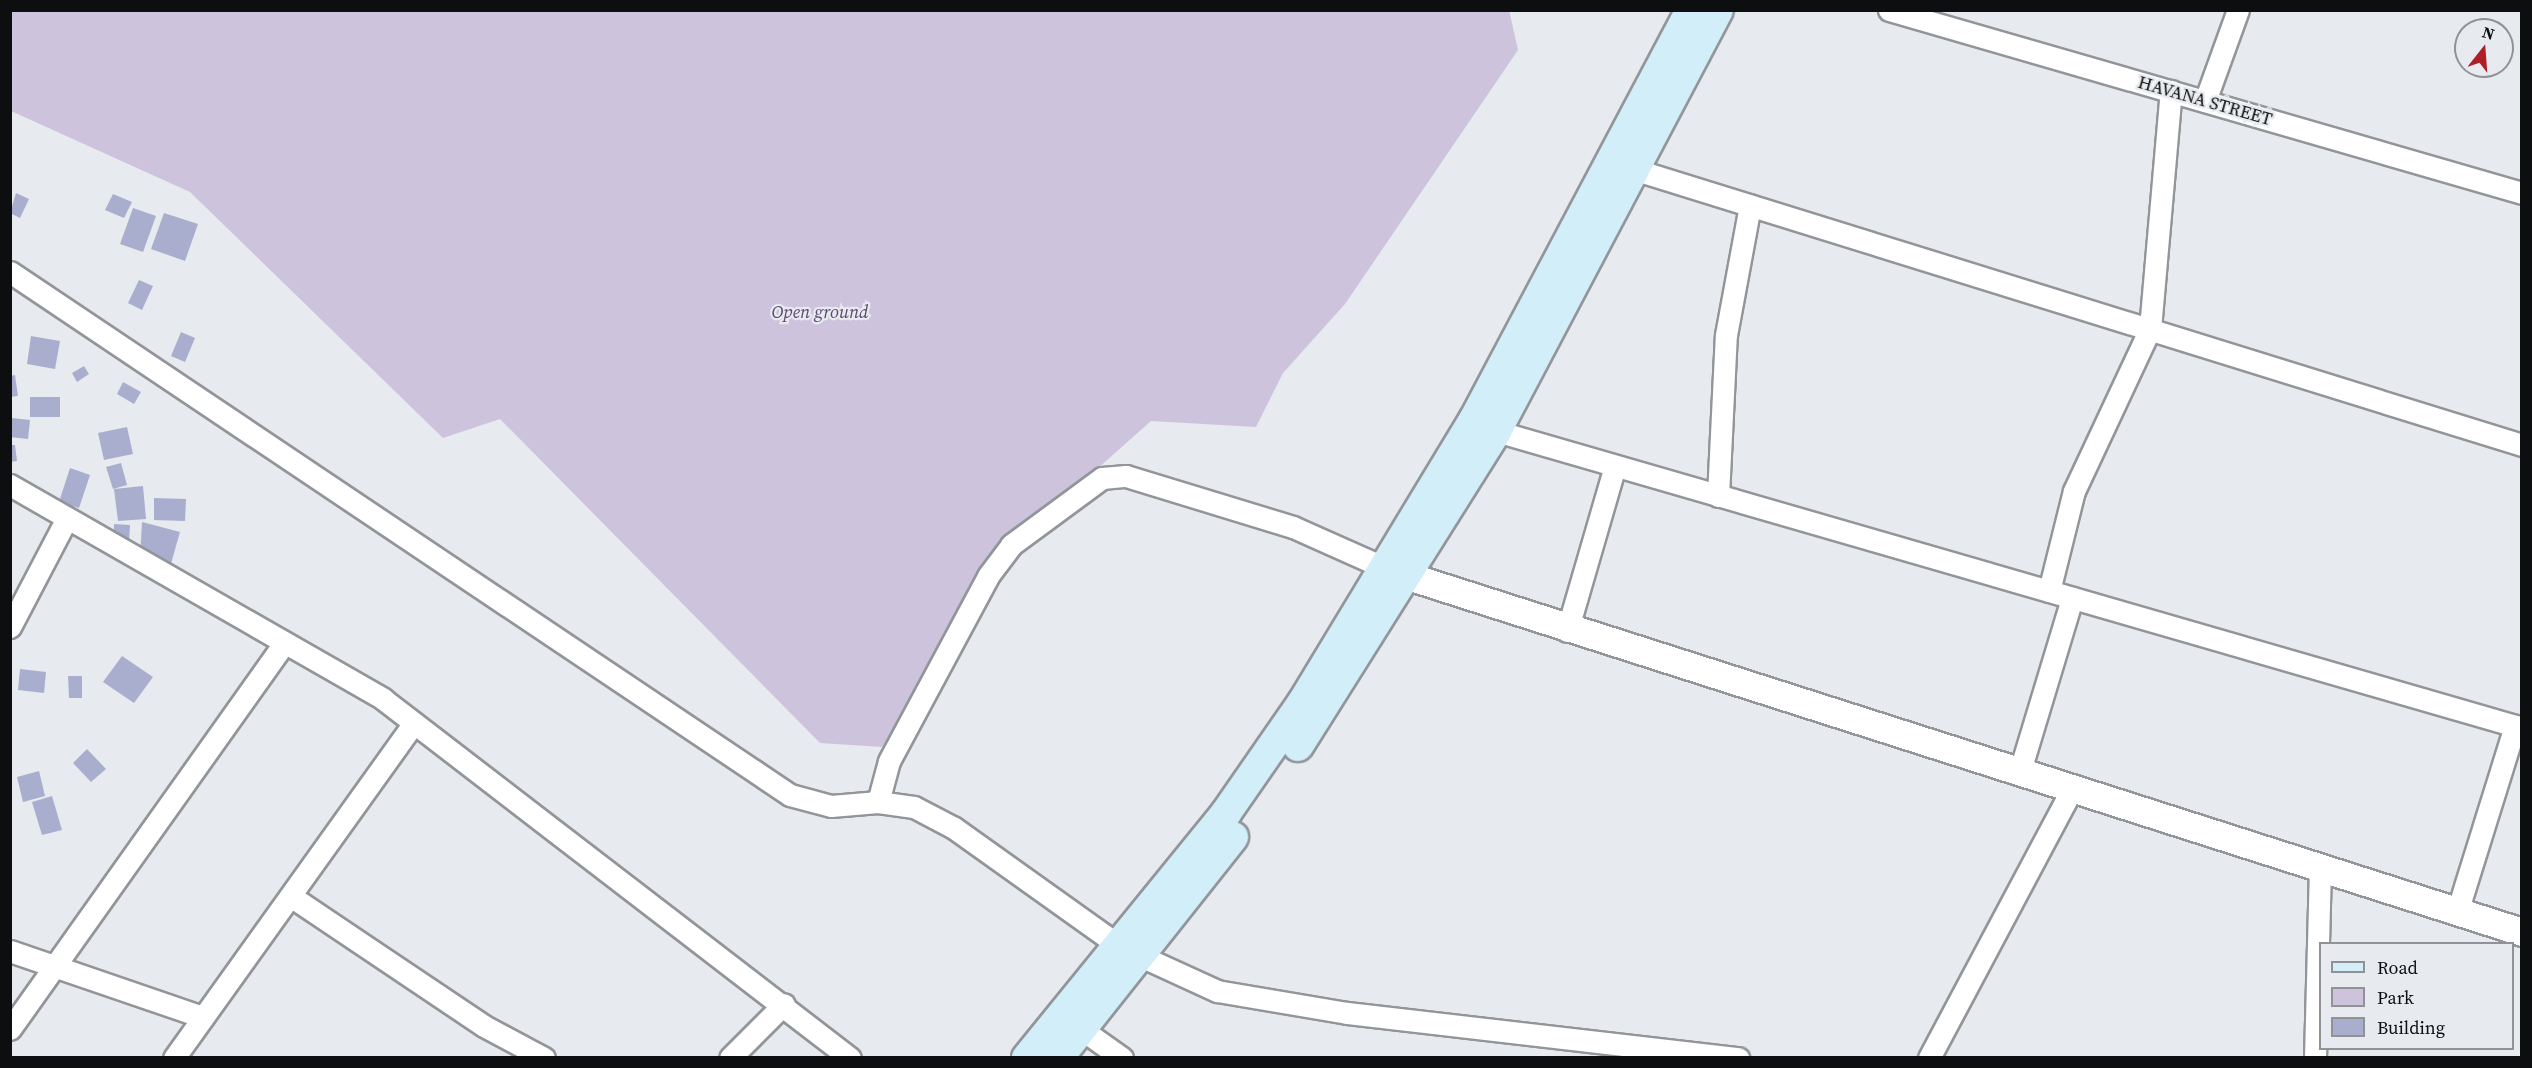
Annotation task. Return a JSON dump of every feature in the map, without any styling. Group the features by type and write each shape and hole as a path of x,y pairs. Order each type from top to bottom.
{"main road":[{"path":"1396,573 1479,410 1691,10"},
{"path":"1027,1058 1072,1023 1132,952 1226,813 1496,431 1718,10"},
{"path":"1058,1058 1072,1023"}],"street":[{"name":"HAVANA STREET","path":"1889,10 2522,193"},
{"path":"2205,101 2238,10"},
{"path":"2049,591 2074,491 2150,329 2171,91"},
{"path":"1633,169 2522,445"},
{"path":"1718,496 1726,335 1750,205"},
{"path":"10,272 790,795 831,806 878,802 914,807 954,828 1132,952 1217,991 1347,1012 1734,1057"},
{"path":"1496,431 2518,727 2457,912"},
{"path":"1567,631 1615,466"},
{"path":"878,802 889,761 988,576 1011,545 1102,478 1126,476 1293,527 1396,573 1567,631 2072,789 2320,871 2522,932"},
{"path":"10,484 284,644 414,723 784,1004 850,1058"},
{"path":"10,627 67,518"},
{"path":"2019,774 2072,598"},
{"path":"10,1029 57,967 284,644"},
{"path":"174,1058 292,897 414,723"},
{"path":"1929,1058 2072,789"},
{"path":"2315,1058 2320,871"},
{"path":"292,897 483,1026 544,1058"},
{"path":"10,951 203,1017"},
{"path":"730,1058 784,1004"},
{"path":"1072,1023 1122,1058"}],"green space":[{"name":"Open ground","path":"11,10 1509,10 1518,50 1345,304 1283,373 1256,427 1151,421 989,565 882,747 820,743 500,419 443,438 190,192 11,111"}],"building":[{"path":"16,193 29,199 20,218 10,213"},
{"path":"113,194 132,202 124,218 105,210"},
{"path":"133,208 156,216 143,252 120,244"},
{"path":"164,213 198,224 185,261 151,249"},
{"path":"139,280 153,286 142,310 128,303"},
{"path":"181,332 195,338 185,362 171,356"},
{"path":"31,336 60,341 55,369 27,364"},
{"path":"84,366 89,374 77,382 72,373"},
{"path":"15,375 18,396 10,397 10,376"},
{"path":"123,382 141,392 134,404 117,394"},
{"path":"30,397 60,397 60,417 30,417"},
{"path":"12,418 30,420 28,439 10,437"},
{"path":"127,427 133,454 104,460 98,433"},
{"path":"10,445 15,445 17,461 10,462"},
{"path":"121,463 127,485 113,489 106,467"},
{"path":"70,468 90,475 79,508 59,502"},
{"path":"143,486 146,519 118,521 114,489"},
{"path":"154,498 186,499 185,521 154,520"},
{"path":"142,522 180,532 170,567 140,558"},
{"path":"114,524 130,525 129,542 114,541"},
{"path":"122,656 153,677 134,703 103,682"},
{"path":"20,669 46,672 44,693 18,690"},
{"path":"68,676 82,676 82,698 69,698"},
{"path":"87,749 106,769 91,782 73,763"},
{"path":"39,771 45,796 23,802 17,777"},
{"path":"52,796 62,830 42,835 32,802"}]}
